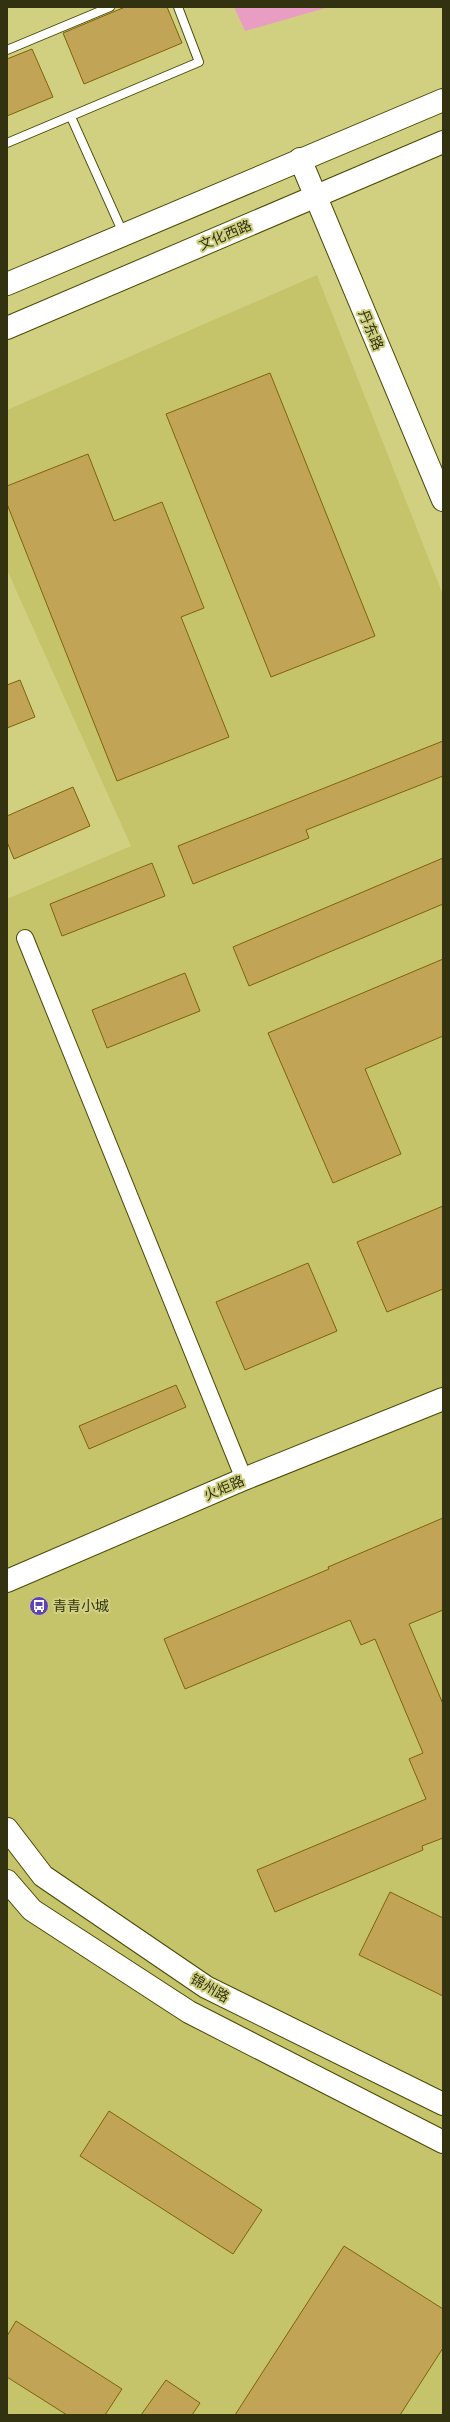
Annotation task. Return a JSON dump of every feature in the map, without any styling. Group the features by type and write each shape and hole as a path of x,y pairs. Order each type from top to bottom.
{"main road":[{"path":"7,284 300,159 443,100"},
{"name":"文化西路","path":"7,328 443,142"},
{"name":"丹东路","path":"300,159 443,500"},
{"name":"火炬路","path":"7,1581 244,1479 443,1399"},
{"name":"锦州路","path":"7,1829 43,1876 206,1987 443,2104"},
{"path":"7,1881 32,1910 189,2012 443,2142"}],"street":[{"path":"25,938 244,1479"}],"lane":[{"path":"7,50 110,7"},
{"path":"7,143 199,62 178,7"},
{"path":"71,117 123,234"}],"shaded area":[{"path":"234,7 329,7 245,31"},
{"path":"317,275 443,595 443,2415 7,2415 7,899 131,846 7,570 7,410"}],"building":[{"path":"125,7 167,7 182,43 84,84 63,33"},
{"path":"32,49 53,97 7,116 7,59"},
{"path":"270,373 375,636 271,677 166,414"},
{"path":"88,454 114,521 162,502 204,608 181,617 229,737 117,781 7,504 7,486"},
{"path":"20,680 35,717 7,728 7,685"},
{"path":"443,741 443,776 306,830 309,838 193,884 178,846"},
{"path":"73,787 90,826 14,859 7,842 7,816"},
{"path":"443,858 443,904 249,986 233,947"},
{"path":"152,863 165,896 62,936 50,904"},
{"path":"443,959 443,1036 365,1069 401,1154 333,1183 268,1033"},
{"path":"185,973 200,1011 107,1048 92,1010"},
{"path":"443,1206 443,1289 387,1312 357,1242"},
{"path":"308,1263 337,1331 245,1370 216,1302"},
{"path":"176,1385 186,1407 89,1449 79,1426"},
{"path":"443,1518 443,1610 409,1624 443,1704 443,1838 422,1846 423,1850 275,1912 257,1870 426,1799 409,1759 423,1753 375,1639 361,1645 350,1620 185,1689 164,1639 329,1569 328,1567"},
{"path":"390,1892 443,1918 443,1996 359,1955"},
{"path":"109,2111 262,2210 233,2254 80,2156"},
{"path":"344,2246 443,2309 443,2348 400,2415 235,2415"},
{"path":"16,2321 122,2389 105,2415 67,2415 7,2377 7,2336"},
{"path":"166,2380 200,2403 192,2415 141,2415"}],"place":[{"name":"青青小城","path":"39,1606"}]}
